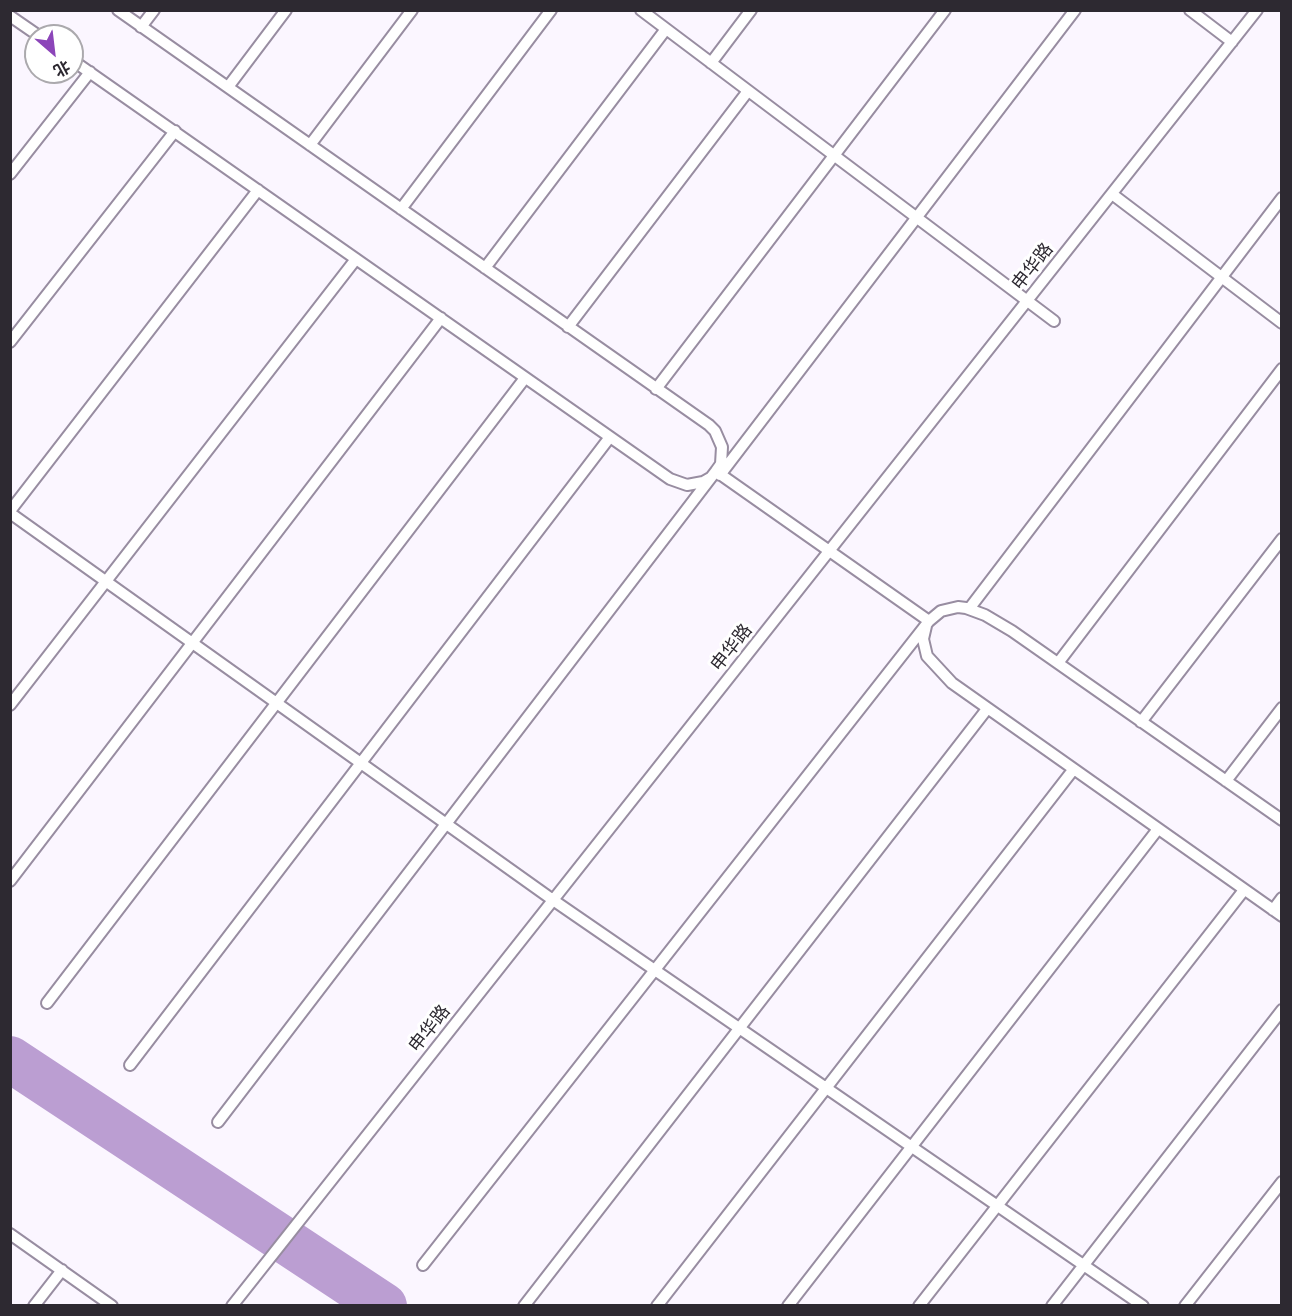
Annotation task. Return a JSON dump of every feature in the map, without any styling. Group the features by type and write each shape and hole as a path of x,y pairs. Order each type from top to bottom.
{"lane":[{"path":"118,10 715,431 723,455 719,473 712,486"},
{"path":"141,27 154,10"},
{"path":"228,87 286,10"},
{"path":"310,145 412,10"},
{"path":"401,209 551,10"},
{"path":"641,10 1054,321"},
{"path":"711,63 751,10"},
{"path":"656,388 945,10"},
{"path":"218,1122 917,218 1075,10"},
{"path":"1190,10 1232,42"},
{"name":"申华路","path":"232,1305 1257,10"},
{"path":"10,16 24,26"},
{"path":"485,268 666,30"},
{"path":"84,68 678,483 687,485 703,482 719,473"},
{"path":"10,174 90,72"},
{"path":"568,327 748,91"},
{"path":"10,342 175,131"},
{"path":"258,190 10,512 553,900 1143,1305"},
{"path":"1112,194 1281,323"},
{"path":"969,609 1281,198"},
{"path":"10,705 356,259"},
{"path":"10,881 441,318"},
{"path":"1058,663 1281,369"},
{"path":"46,1003 525,378"},
{"path":"130,1065 610,437"},
{"path":"719,473 929,621"},
{"path":"1141,722 1281,539"},
{"path":"423,1265 929,621 941,611 958,607 969,609 985,615 1012,631 1281,820"},
{"path":"929,621 923,639 924,648 930,660 952,683 1277,913 1281,898"},
{"path":"1226,781 1281,708"},
{"path":"524,1305 987,709"},
{"path":"657,1305 1073,770"},
{"path":"788,1305 1158,829"},
{"path":"919,1305 999,1206 1244,890"},
{"path":"1052,1305 1281,1010"},
{"path":"1185,1305 1281,1182"},
{"path":"10,1234 112,1305"},
{"path":"34,1305 62,1270"}],"waterway":[{"path":"10,1059 384,1306"}]}
